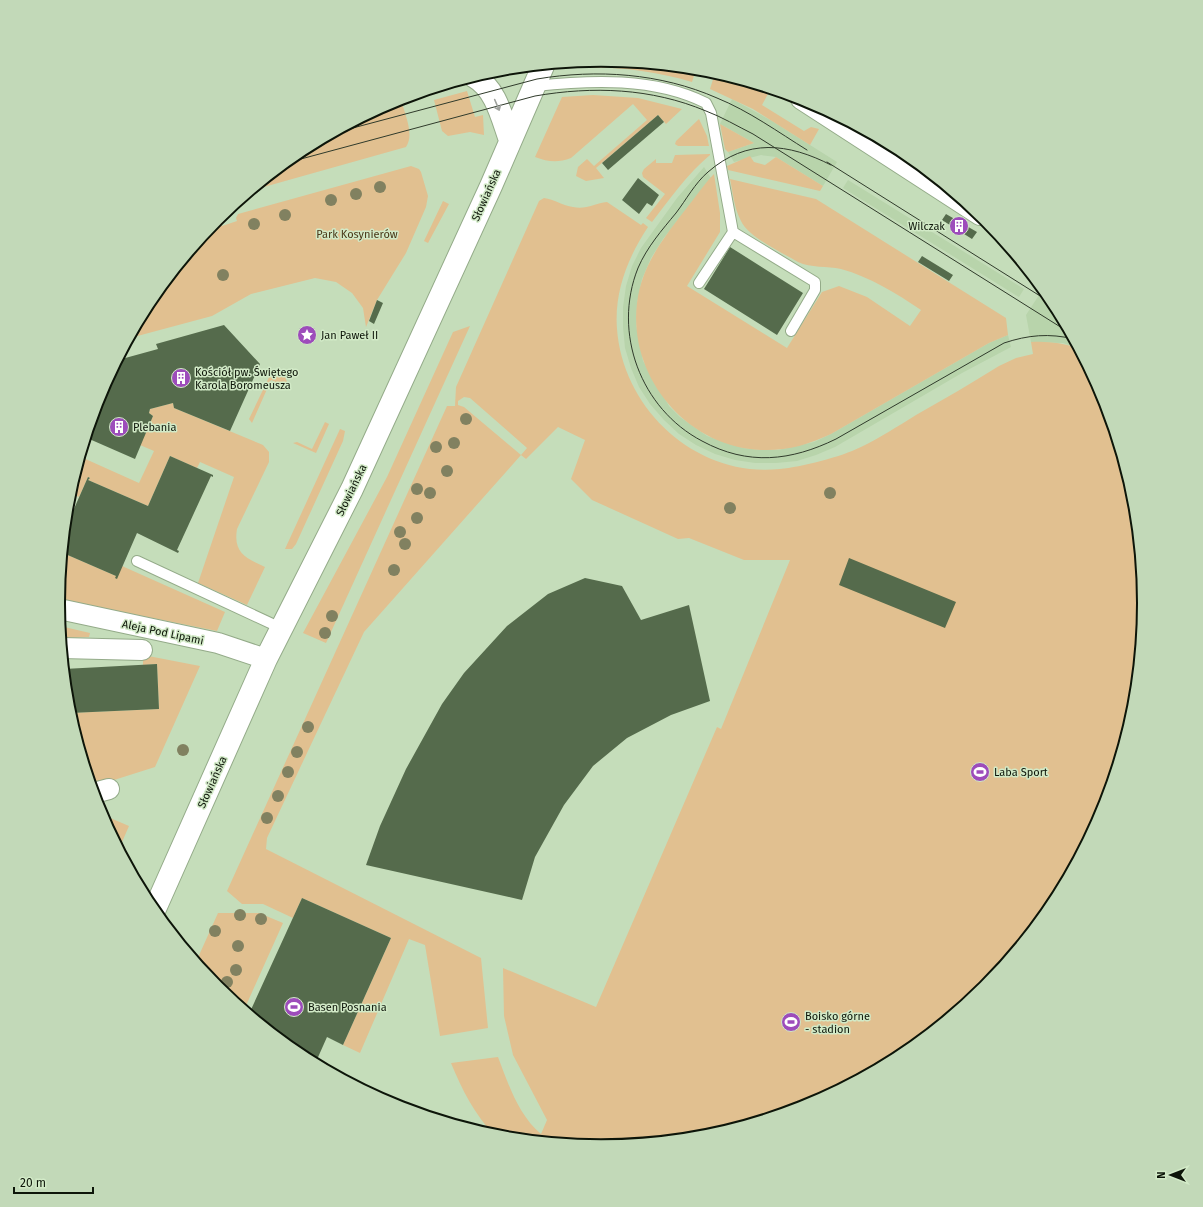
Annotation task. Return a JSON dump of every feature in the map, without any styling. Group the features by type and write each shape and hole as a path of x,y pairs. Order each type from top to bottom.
{"street":[{"name":"Słowiańska","path":"157,905 281,628 352,490 541,71"},
{"path":"482,81 490,90 510,140"},
{"path":"831,119 948,194"},
{"name":"Aleja Pod Lipami","path":"65,611 218,643 266,660"},
{"path":"67,648 142,650"}],"lane":[{"path":"534,86 588,81 629,83 672,91 706,103 711,113 733,232 700,283"},
{"path":"733,232 815,282 815,290 791,331"},
{"path":"137,561 281,628"}],"shaded area":[{"path":"732,99 772,121 837,162 823,186 776,157 761,155 734,162 728,152 754,143 720,124"},
{"path":"704,167 711,178 663,239 651,258 642,279 637,303 636,325 643,361 669,406 680,417 707,436 743,448 760,450 778,450 814,442 831,434 989,343 1008,335 1011,347 962,373 835,447 797,461 755,463 735,460 715,454 696,445 679,434 664,420 650,404 639,387 625,348 623,307 626,286 632,266 641,248 677,198"},
{"path":"848,180 1024,289 1019,297 843,188"},
{"path":"1040,294 1048,305 1072,346 1063,343 1031,342 1026,315"}],"green space":[{"path":"577,68 637,68 694,75 692,82 635,70"},
{"path":"713,79 768,93 762,105 804,131 811,127 819,129 810,145 753,109 710,89"},
{"path":"467,91 475,117 483,115 484,135 470,132 448,136 442,131 434,100"},
{"path":"593,95 638,98 682,109 666,124 658,115 596,168 604,178 586,181 576,176 578,167 587,159 594,166 647,120 633,104 571,158 562,161 553,161 535,157 562,97"},
{"path":"403,105 409,130 406,147 264,187 303,157 333,139 364,122"},
{"path":"699,119 707,136 709,146 678,146 675,144 676,141"},
{"path":"720,124 754,143 728,152 725,149"},
{"path":"710,154 686,178 652,222 646,218 665,194 643,177 642,173 644,169 656,159 656,163 672,163 675,155"},
{"path":"750,156 754,162 765,165 776,157 823,186 820,191 728,170 727,166"},
{"name":"Park Kosynierów","path":"411,166 419,169 421,172 428,196 426,207 406,253 377,300 366,327 363,308 352,293 336,282 315,278 251,294 212,316 136,336 155,305 198,250 222,224 222,226 237,221 236,218 238,214"},
{"path":"714,174 720,213 720,232 687,286 787,348 822,292 839,286 867,297 910,326 921,310 862,276 841,269 803,264 758,239 745,227 741,221 735,206 730,179 816,199 1006,318 1008,335 989,343 831,434 814,441 788,448 761,450 734,446 709,436 686,421 668,403 653,381 642,356 637,330 637,303 644,275 656,250 704,185"},
{"path":"544,198 578,208 607,202 641,225 643,223 648,227 634,250 620,288 617,329 622,359 633,386 649,411 670,433 694,450 720,462 749,469 780,469 810,464 832,458 853,451 875,440 999,366 1016,358 1033,354 1031,342 1055,343 1072,347 1083,366 1110,431 1128,499 1133,533 1137,568 1137,639 1128,708 1120,742 1110,776 1083,841 1048,902 1005,957 981,983 955,1007 900,1050 839,1085 774,1112 706,1130 672,1135 637,1139 566,1139 497,1130 488,1128 470,1102 451,1063 498,1057 510,1088 520,1108 526,1118 541,1134 547,1120 513,1055 504,1016 503,968 596,1007 717,727 721,729 790,560 744,560 689,538 678,539 592,500 571,479 585,440 558,427 526,459 521,455 364,632 267,838 266,849 481,958 488,1028 440,1036 425,945 409,939 360,1053 343,1045 391,938 302,898 293,918 263,904 242,904 227,891 447,406 455,406 456,387 539,201","holes":["464,397 470,398 527,448 521,455 464,407 458,405 458,401"]},
{"path":"443,201 449,204 428,243 424,241"},
{"path":"470,326 326,643 303,633 387,477 453,332"},
{"path":"272,371 285,376 289,388 271,380 252,423 249,419"},
{"path":"173,403 174,408 263,445 269,452 269,462 237,529 237,544 242,554 265,567 247,605 198,583 234,477 200,462 197,468 170,456 148,506 88,480 90,478 88,477 79,497 76,496 85,459 139,483 154,451 140,445 153,416 149,413 150,409"},
{"path":"325,422 329,424 316,453 293,443 297,442 312,449"},
{"path":"340,429 345,431 343,441 296,544 292,549 285,549"},
{"path":"67,555 116,576 116,579 122,566 225,612 217,631 65,600"},
{"path":"66,627 90,633 89,637 66,638"},
{"path":"143,655 200,666 155,767 97,785 83,742 76,713 159,709 157,664 143,665"},
{"path":"110,818 129,826 121,844"},
{"path":"218,913 259,913 283,923 246,1005 222,983 198,957"}],"building":[{"path":"658,115 664,122 608,170 602,163"},
{"path":"638,178 659,195 652,206 647,203 639,214 622,200"},
{"name":"Wilczak","path":"946,214 977,232 972,239 942,220"},
{"path":"730,247 803,293 777,335 704,289"},
{"name":"Wilczak","path":"922,256 953,275 949,281 918,262"},
{"path":"377,300 383,303 374,324 369,321"},
{"name":"Kościół pw. Świętego Karola Boromeusza","path":"224,325 260,364 230,431 174,408 173,403 150,409 149,413 153,416 135,459 90,440 106,398 124,358 158,349 156,344"},
{"path":"170,456 213,475 213,477 211,476 177,550 179,551 178,553 137,533 117,579 115,578 116,576 67,555 73,510 88,477 90,478 88,480 148,506"},
{"path":"849,558 956,602 945,628 839,585"},
{"path":"585,578 622,586 641,620 689,605 710,701 671,715 627,738 593,766 564,805 535,857 522,900 366,865 380,826 406,769 442,704 464,673 507,626 548,594"},
{"path":"157,664 159,709 76,713 69,669"},
{"path":"302,898 391,938 343,1045 327,1037 317,1059 303,1050 251,1009"}],"tram line":[{"path":"353,128 537,79 582,74 628,75 673,83 729,103 763,122 807,150"},
{"path":"300,159 535,96 600,90 622,91 664,98 685,103 712,113 753,134 1062,328"},
{"path":"831,165 799,152 783,149 753,149 738,153 723,161 703,176 646,253 638,268 631,293 628,318 631,343 637,367 648,389 663,410 681,427 702,441 719,449 736,454 769,458 786,456 803,452 836,439 1004,343 1022,338 1039,336 1067,338"},
{"path":"827,162 1042,297"}],"place":[{"name":"Wilczak","path":"959,226"},
{"name":"Jan Paweł II","path":"307,335"},
{"name":"Kościół pw. Świętego Karola Boromeusza","path":"181,378"},
{"name":"Plebania","path":"119,427"},
{"name":"Laba Sport","path":"980,772"},
{"name":"Basen Posnania","path":"294,1007"},
{"name":"Boisko górne - stadion","path":"791,1022"}]}
